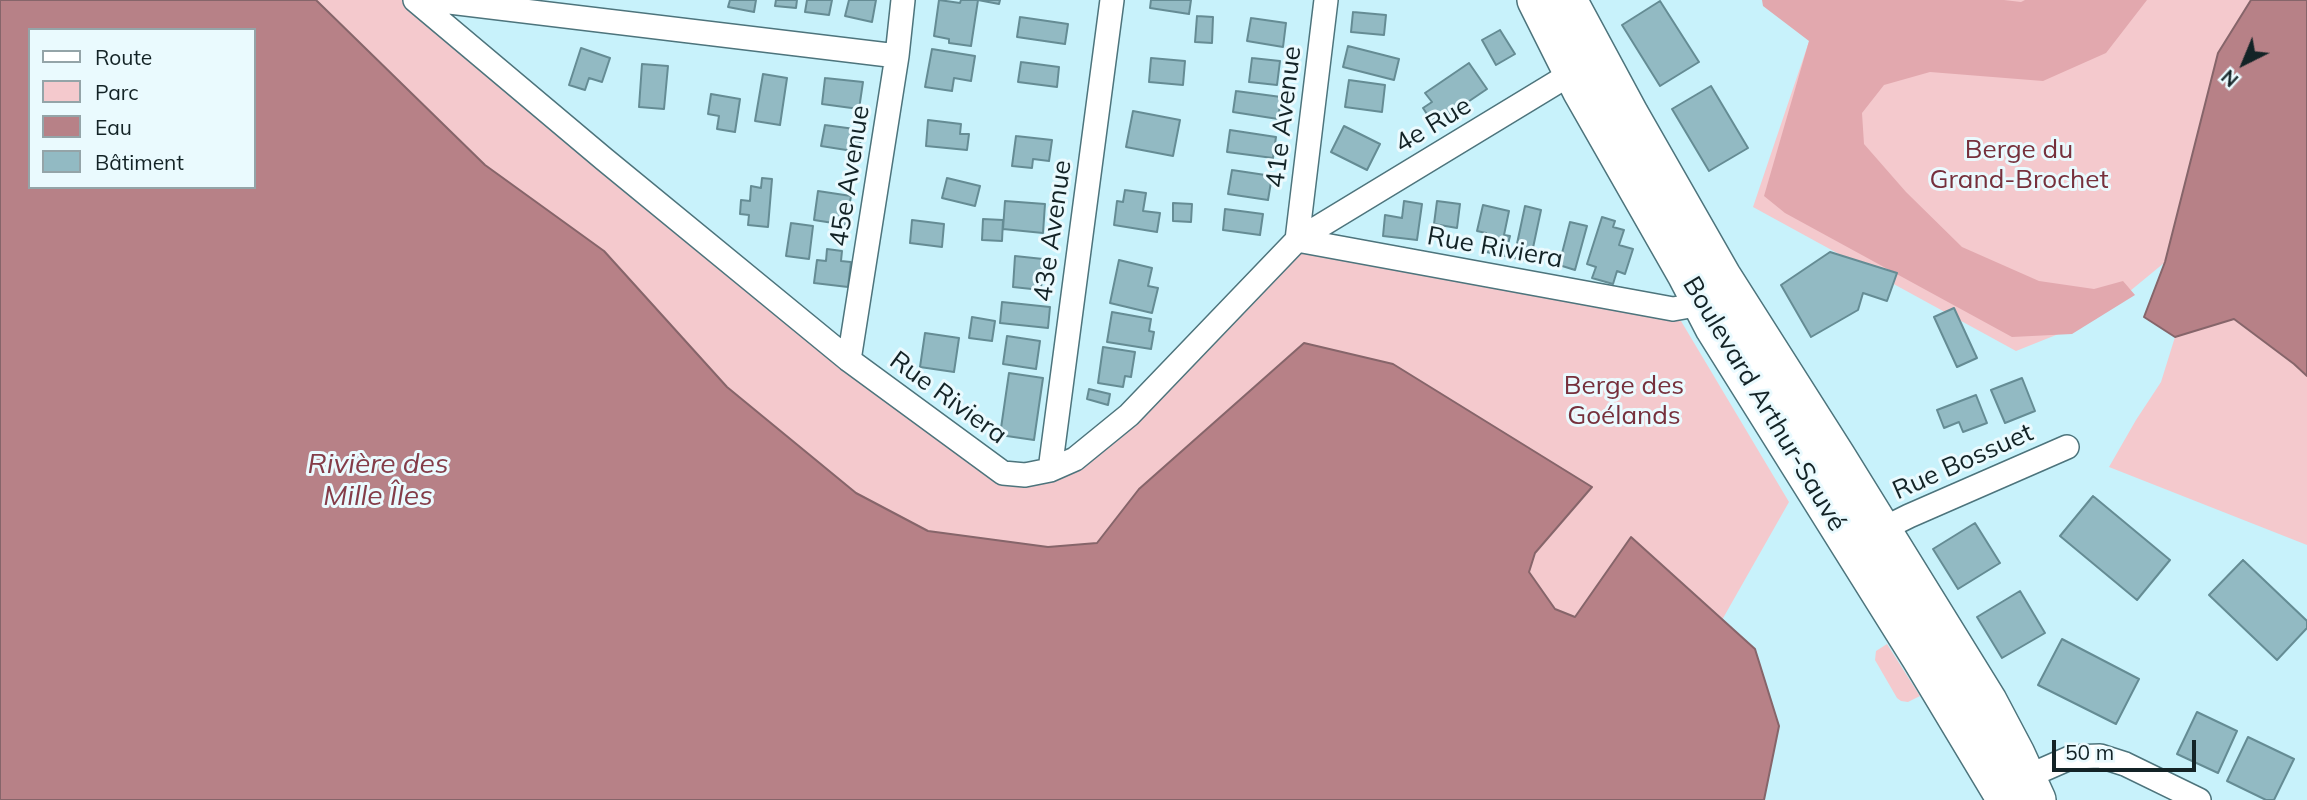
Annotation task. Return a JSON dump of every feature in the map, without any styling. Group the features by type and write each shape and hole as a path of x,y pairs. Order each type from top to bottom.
{"main road":[{"name":"Boulevard Arthur-Sauvé","path":"1536,0 1586,65 1715,296 2017,791"},
{"name":"Boulevard Arthur-Sauvé","path":"1568,0 1586,65"},
{"name":"Boulevard Arthur-Sauvé","path":"1715,296 1883,530 1983,693 2017,791"}],"street":[{"name":"Rue Riviera","path":"415,0 849,360 1003,473 1025,475 1050,470 1075,458 1129,415 1297,240 1673,309 1715,296"},
{"path":"433,0 897,56"},
{"name":"45e Avenue","path":"849,360 897,56 903,0"},
{"name":"43e Avenue","path":"1050,470 1112,0"},
{"name":"41e Avenue","path":"1297,240 1326,0"},
{"name":"4e Rue","path":"1297,240 1586,65"},
{"name":"Rue Bossuet","path":"1883,530 2067,447"},
{"path":"2017,791 2072,757 2100,756 2125,764 2199,800"}],"green space":[{"name":"Berge des Goélands","path":"316,0 411,0 1002,474 1075,458 1297,240 1681,321 1789,502 1722,620 1631,537 1575,617 1555,609 1529,572 1535,553 1592,488 1139,489 1097,543 1048,547 928,531 856,493 727,387 604,251 485,165"},
{"name":"Berge du Grand-Brochet","path":"1823,0 2307,0 2307,545 2109,467 2161,382 2175,337 2144,317 2164,263 2096,319 2016,351 1753,207"},
{"path":"1887,644 1920,696 1908,702 1897,698 1875,660 1876,651"}],"shaded area":[{"path":"1762,0 2147,0 2106,53 2043,81 1930,72 1884,85 1862,113 1864,144 1906,192 1962,247 2039,281 2094,289 2123,281 2135,295 2072,334 2012,337 1785,213 1764,196 1809,41 1763,6"}],"water":[{"name":"Rivière des Mille Îles","path":"0,0 316,0 485,165 604,251 727,387 856,493 928,531 1048,547 1097,543 1139,489 1304,343 1393,364 1592,487 1535,553 1529,572 1555,609 1575,617 1631,537 1755,649 1779,726 1764,800 0,800"},
{"path":"2251,0 2307,0 2307,376 2234,319 2175,337 2144,317 2165,262 2218,53"}],"building":[{"path":"730,0 756,0 754,12 728,7"},
{"path":"776,0 797,0 796,8 775,6"},
{"path":"807,0 832,0 829,15 805,12"},
{"path":"849,0 876,0 872,22 845,16"},
{"path":"939,0 960,3 961,0 978,0 971,46 949,43 949,39 934,36"},
{"path":"978,0 1000,0 999,4"},
{"path":"1151,0 1191,0 1189,14 1150,8"},
{"path":"1660,1 1699,62 1660,86 1622,25"},
{"path":"1353,12 1386,15 1384,35 1351,32"},
{"path":"1197,16 1213,17 1212,43 1195,42"},
{"path":"1020,17 1068,24 1065,44 1017,37"},
{"path":"1251,18 1286,23 1283,47 1247,41"},
{"path":"1500,30 1515,54 1496,65 1482,40"},
{"path":"1348,46 1399,59 1394,80 1343,67"},
{"path":"581,48 610,58 602,82 589,78 585,90 569,85"},
{"path":"932,49 975,56 971,81 954,78 952,91 925,87"},
{"path":"1151,58 1185,61 1183,85 1149,82"},
{"path":"1252,58 1280,61 1277,85 1249,82"},
{"path":"1021,62 1059,67 1057,87 1018,82"},
{"path":"1469,63 1487,89 1434,125 1423,108 1432,102 1425,93"},
{"path":"642,64 668,66 664,109 639,107"},
{"path":"763,74 787,78 780,125 755,121"},
{"path":"825,78 863,82 859,109 822,104"},
{"path":"1349,80 1385,85 1382,112 1345,107"},
{"path":"1711,86 1748,148 1709,171 1672,109"},
{"path":"1236,91 1281,97 1278,119 1233,112"},
{"path":"711,94 740,99 735,132 717,129 719,116 708,114"},
{"path":"1133,111 1180,120 1173,156 1126,147"},
{"path":"928,120 961,124 960,134 969,134 967,150 926,146"},
{"path":"825,125 862,130 859,152 821,146"},
{"path":"1344,126 1380,144 1367,170 1331,152"},
{"path":"1230,130 1276,137 1273,158 1227,152"},
{"path":"1016,136 1052,140 1049,161 1033,159 1032,168 1012,166"},
{"path":"1232,170 1272,176 1268,200 1228,194"},
{"path":"762,178 772,179 768,227 748,225 749,215 740,214 741,200 750,201 751,186 761,188"},
{"path":"947,178 980,186 975,206 942,198"},
{"path":"1125,190 1146,193 1143,211 1160,213 1157,232 1114,225 1117,201 1123,202"},
{"path":"818,191 851,196 846,225 814,220"},
{"path":"1005,201 1045,204 1043,233 1003,229"},
{"path":"1404,201 1422,204 1417,240 1383,236 1385,215 1402,218"},
{"path":"1437,201 1460,204 1457,228 1434,224"},
{"path":"1173,203 1192,204 1191,222 1173,221"},
{"path":"1483,205 1509,211 1504,235 1510,236 1505,256 1482,251 1486,233 1477,231"},
{"path":"1525,206 1541,210 1530,262 1514,258"},
{"path":"1225,209 1263,214 1260,235 1223,230"},
{"path":"1602,217 1615,221 1613,227 1624,230 1619,245 1633,249 1625,274 1617,271 1613,284 1592,278 1596,267 1587,264"},
{"path":"983,219 1003,220 1002,241 982,240"},
{"path":"912,220 944,224 942,247 910,243"},
{"path":"1570,222 1587,226 1575,270 1559,265"},
{"path":"791,223 813,226 809,259 786,256"},
{"path":"827,249 842,251 841,261 851,262 848,287 814,283 817,260 826,261"},
{"path":"1830,252 1897,273 1887,301 1863,293 1858,310 1811,337 1781,285"},
{"path":"1015,256 1043,259 1041,290 1013,287"},
{"path":"1119,260 1152,268 1148,286 1158,288 1152,313 1110,303"},
{"path":"1002,302 1050,307 1048,328 1000,323"},
{"path":"1954,308 1977,358 1957,367 1934,317"},
{"path":"1112,312 1151,319 1149,331 1154,332 1151,349 1107,342"},
{"path":"972,317 995,321 992,341 969,338"},
{"path":"925,333 959,338 954,372 920,367"},
{"path":"1007,336 1040,341 1036,369 1003,364"},
{"path":"1103,347 1135,352 1131,377 1125,376 1123,387 1098,383"},
{"path":"1009,373 1043,378 1034,440 1000,435"},
{"path":"2022,378 2035,411 2005,423 1991,390"},
{"path":"1089,389 1110,394 1108,405 1087,399"},
{"path":"1976,395 1987,423 1963,432 1959,422 1944,428 1937,410"},
{"path":"2093,496 2170,560 2137,600 2060,536"},
{"path":"1975,523 2000,563 1958,589 1933,549"},
{"path":"2243,560 2307,621 2307,628 2277,660 2209,595"},
{"path":"2020,591 2045,633 2002,658 1977,617"},
{"path":"2062,639 2139,679 2116,724 2038,685"},
{"path":"2197,712 2237,731 2218,773 2177,754"},
{"path":"2248,737 2294,759 2274,800 2266,800 2227,781"}]}
